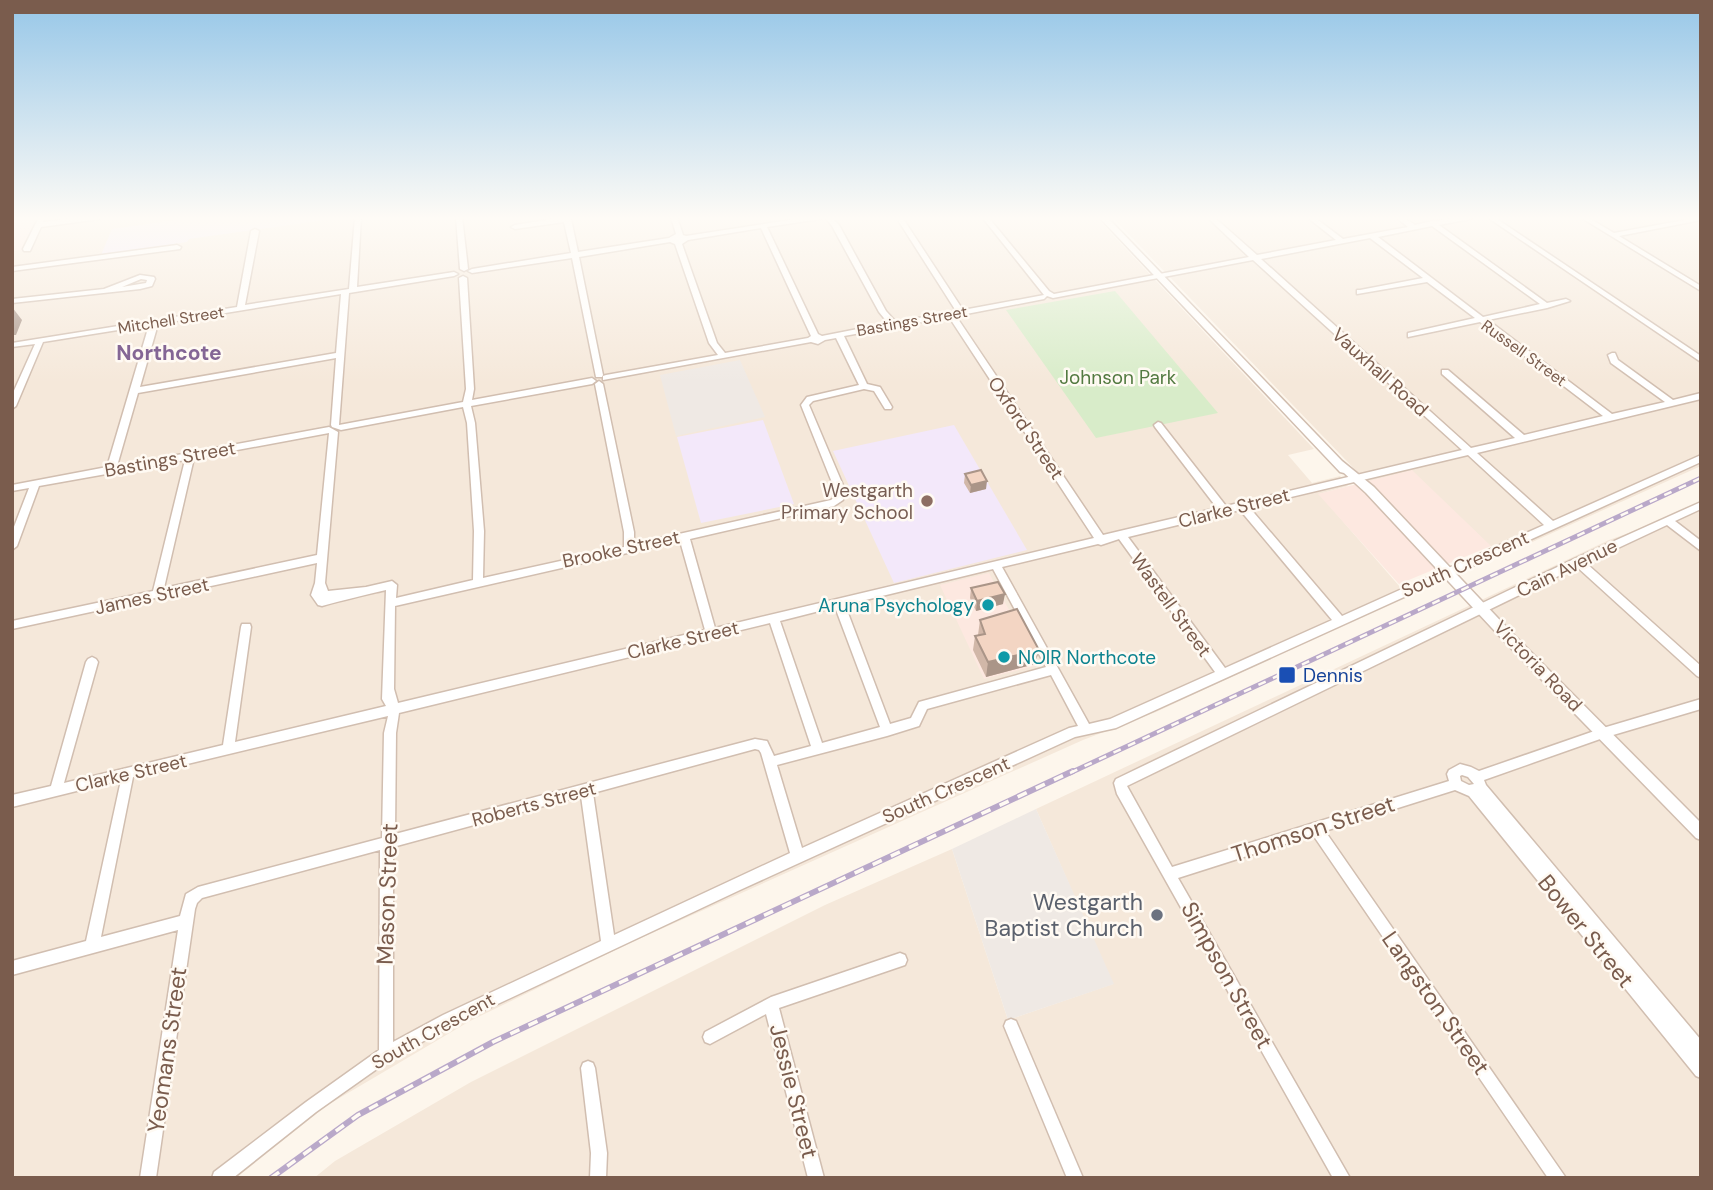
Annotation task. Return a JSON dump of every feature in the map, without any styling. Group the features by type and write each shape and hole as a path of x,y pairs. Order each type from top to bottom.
{"street":[{"path":"240,309 247,273"},
{"path":"323,560 340,355 351,273"},
{"path":"463,273 482,580"},
{"name":"Mitchell Street","path":"12,345 466,273"},
{"path":"578,273 632,547"},
{"path":"690,273 713,343 723,356"},
{"path":"785,273 816,338"},
{"path":"861,273 890,326"},
{"path":"935,273 961,312"},
{"path":"1030,273 1048,295"},
{"name":"Victoria Road","path":"1157,273 1701,833"},
{"name":"Bastings Street","path":"12,488 1172,273"},
{"name":"Vauxhall Road","path":"1272,273 1552,526"},
{"name":"Russell Street","path":"1420,273 1611,418"},
{"path":"1501,273 1547,306"},
{"path":"1572,273 1701,360"},
{"path":"1674,273 1701,289"},
{"path":"12,301 143,286 151,282 151,279 140,277 107,290"},
{"path":"1360,292 1429,279"},
{"path":"1411,335 1566,301"},
{"name":"Oxford Street","path":"951,314 1101,541"},
{"path":"111,470 154,323"},
{"path":"839,335 864,386 877,389 888,407"},
{"path":"12,406 40,341"},
{"path":"712,358 713,343"},
{"path":"133,391 340,355"},
{"path":"1612,355 1614,361 1672,403"},
{"path":"1445,372 1522,439"},
{"name":"Brooke Street","path":"323,560 316,595 319,601 370,590 390,595 420,594 834,503 841,495 805,405 810,399 864,386"},
{"name":"Clarke Street","path":"12,801 1701,396"},
{"path":"1158,425 1225,511"},
{"path":"157,594 190,456"},
{"name":"South Crescent","path":"220,1178 310,1107 386,1054 448,1020 1073,732 1112,724 1701,458"},
{"path":"12,546 35,484"},
{"name":"Cain Avenue","path":"1131,776 1701,505"},
{"path":"1242,506 1339,620"},
{"path":"1667,520 1701,547"},
{"path":"684,536 711,633"},
{"name":"Wastell Street","path":"1122,536 1222,673"},
{"name":"James Street","path":"12,625 323,560"},
{"path":"1578,562 1701,673"},
{"path":"996,566 1086,729"},
{"name":"Mason Street","path":"386,1054 390,595"},
{"path":"838,603 887,730"},
{"path":"774,618 818,750"},
{"path":"228,750 246,627"},
{"path":"56,791 92,662"},
{"path":"798,857 770,762 915,722 923,705 1054,670"},
{"path":"1456,784 1476,785 1603,733 1701,704"},
{"name":"Roberts Street","path":"186,922 191,899 198,893 755,744 764,745 770,762"},
{"name":"Thomson Street","path":"1170,874 1456,784 1453,777 1457,770 1465,769 1476,785"},
{"path":"92,947 128,774"},
{"name":"Simpson Street","path":"1131,776 1120,783 1121,790 1342,1178"},
{"name":"Bower Street","path":"1476,785 1701,1052"},
{"name":"Bower Street","path":"1476,785 1701,1071"},
{"path":"587,790 608,944"},
{"name":"Langston Street","path":"1315,828 1558,1178"},
{"path":"12,968 186,922"},
{"name":"Yeomans Street","path":"148,1178 186,922"},
{"path":"710,1037 771,1004 900,960"},
{"name":"Jessie Street","path":"771,1004 816,1178"},
{"path":"1012,1026 1075,1178"},
{"path":"588,1068 599,1153 598,1178"}],"shaded area":[{"path":"12,273 1148,273 1314,449 1288,455 1312,483 1340,476 1348,486 1319,494 1407,595 1156,712 1083,740 632,942 470,1021 326,1106 236,1178 12,1178"},
{"path":"1165,273 1701,273 1701,466 1501,556 1412,471 1367,482"},
{"path":"740,360 765,417 676,436 660,375"},
{"name":"Westgarth Primary School","path":"763,420 794,504 701,523 677,437"},
{"name":"Westgarth Primary School","path":"954,425 1027,550 894,583 833,451"},
{"path":"1412,470 1491,546 1399,584 1318,494"},
{"path":"1701,507 1701,1178 314,1178 335,1161 471,1082 825,905 952,849 1008,1020 1113,984 1036,809 1609,540"},
{"path":"989,573 1039,665 984,679 940,585"},
{"path":"1036,809 1114,984 1008,1020 952,849"}],"green space":[{"name":"Johnson Park","path":"1115,291 1218,413 1096,438 1006,310"}],"building":[{"path":"981,470 987,481 971,485 965,474"},
{"path":"998,582 1005,594 977,601 971,588"},
{"path":"1017,609 1039,650 988,662 975,636 985,634 980,620"}],"railway":[{"path":"1070,773 1701,478"},
{"path":"271,1178 358,1115 493,1042 1073,771"}],"place":[{"name":"Westgarth Primary School","path":"927,501"},
{"name":"Aruna Psychology","path":"988,605"},
{"name":"NOIR Northcote","path":"1004,657"},
{"name":"Dennis","path":"1287,675"},
{"name":"Westgarth Baptist Church","path":"1157,915"}],"district":[{"name":"Northcote","path":"169,353"}]}
